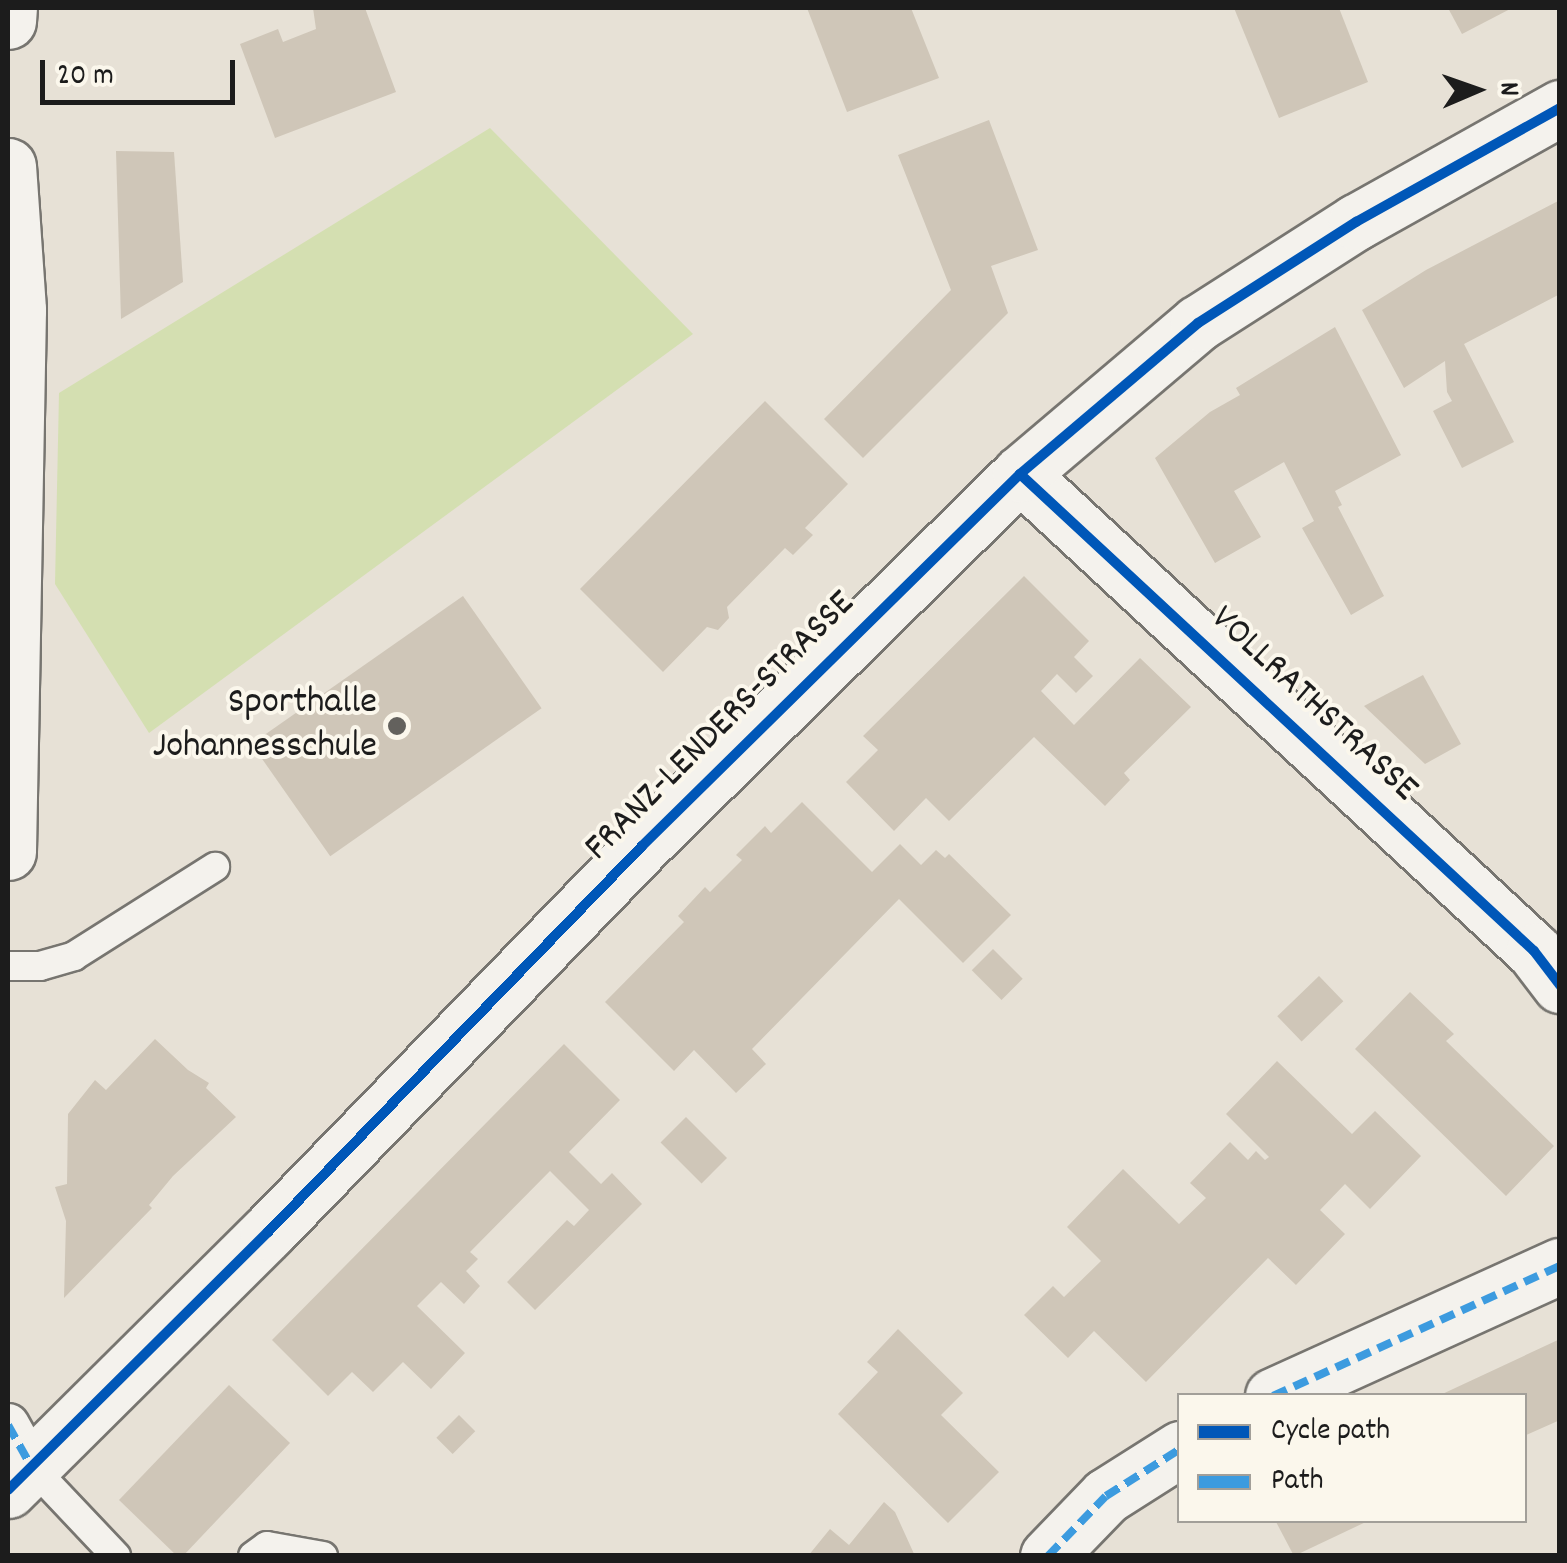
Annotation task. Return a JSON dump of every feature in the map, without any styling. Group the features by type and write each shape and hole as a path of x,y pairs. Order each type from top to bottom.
{"street":[{"path":"8,21 9,8"},
{"name":"FRANZ-LENDERS-STRASSE","path":"15,1460 268,1232 642,846 1020,474 1198,323 1356,222 1560,108"},
{"path":"8,166 18,310 8,852"},
{"name":"VOLLRATHSTRASSE","path":"1020,474 1534,951 1560,984"},
{"path":"1279,1393 1560,1266"},
{"path":"1048,1556 1106,1496 1177,1451"}],"lane":[{"path":"8,966 40,966 74,956 215,867"},
{"path":"15,1460 116,1556"},
{"path":"253,1556 267,1546 323,1556"}],"green space":[{"path":"490,128 693,334 149,733 55,584 59,393"}],"building":[{"path":"313,8 365,8 396,92 275,138 240,44 278,29 283,42 316,29"},
{"path":"807,8 911,8 939,78 847,112"},
{"path":"1234,8 1339,8 1368,82 1279,118"},
{"path":"1448,8 1512,8 1462,34"},
{"path":"989,120 1038,250 991,266 1008,313 863,458 824,419 951,290 898,155"},
{"path":"116,151 174,152 183,282 121,319"},
{"path":"1560,200 1560,294 1464,344 1514,442 1462,468 1433,411 1452,401 1447,392 1445,361 1404,388 1362,310 1426,270"},
{"path":"1335,327 1401,455 1335,491 1342,505 1338,507 1384,596 1351,615 1302,528 1314,521 1284,462 1234,491 1261,537 1215,563 1155,458 1210,412 1240,395 1236,388"},
{"path":"765,401 848,484 805,528 813,535 793,555 785,548 727,607 729,618 718,630 707,627 663,672 580,589"},
{"path":"1024,576 1089,641 1074,657 1093,676 1076,693 1057,674 1041,691 1074,725 1140,658 1191,707 1124,773 1130,780 1105,806 1034,737 949,821 926,798 894,831 846,782 878,750 863,736"},
{"name":"Sporthalle Johannesschule","path":"463,596 542,708 330,856 252,744"},
{"path":"1423,675 1461,744 1425,764 1364,706"},
{"path":"802,802 872,872 900,844 921,865 936,850 945,858 949,854 1011,915 963,963 899,899 752,1049 766,1064 736,1093 694,1050 674,1071 605,1002 684,922 678,916 705,887 710,892 742,860 736,855 765,826 771,833"},
{"path":"993,949 1023,979 1001,1000 972,970"},
{"path":"1319,976 1343,1001 1302,1041 1277,1016"},
{"path":"1410,992 1454,1034 1446,1041 1554,1146 1506,1196 1355,1049"},
{"path":"155,1039 188,1070 209,1083 206,1088 236,1117 173,1176 149,1205 152,1208 64,1298 66,1221 55,1187 67,1184 68,1114 95,1080 106,1090"},
{"path":"564,1044 620,1100 569,1152 601,1184 612,1173 642,1204 535,1310 507,1282 567,1220 574,1226 589,1210 550,1171 470,1252 478,1259 466,1271 480,1286 464,1304 441,1282 417,1306 465,1353 431,1389 403,1362 373,1392 352,1372 328,1396 272,1340"},
{"path":"1277,1061 1352,1134 1375,1111 1421,1156 1370,1209 1345,1184 1320,1210 1345,1234 1296,1285 1268,1258 1146,1382 1094,1331 1068,1358 1024,1315 1053,1286 1064,1297 1101,1261 1067,1227 1123,1169 1179,1224 1206,1198 1190,1183 1230,1142 1248,1160 1256,1151 1265,1160 1269,1157 1226,1114"},
{"path":"686,1117 727,1158 702,1183 661,1142"},
{"path":"898,1329 963,1393 941,1415 999,1472 948,1523 838,1414 878,1372 867,1362"},
{"path":"1560,1339 1560,1420 1527,1435 1527,1393 1444,1393"},
{"path":"229,1385 290,1443 183,1556 177,1556 119,1500"},
{"path":"459,1415 475,1431 453,1454 436,1438"},
{"path":"884,1502 895,1512 915,1556 808,1556 830,1529 849,1545"},
{"path":"1277,1523 1364,1523 1294,1556"}],"marked path":[{"path":"1280,1393 1560,1266"},
{"path":"8,1425 31,1466"},
{"path":"1048,1556 1106,1496 1177,1451"}],"cycle path":[{"path":"8,1490 268,1232 642,846 1020,474 1198,323 1356,222 1560,108"},
{"path":"1020,474 1534,951 1560,985"}],"place":[{"name":"Sporthalle Johannesschule","path":"397,726"}]}
